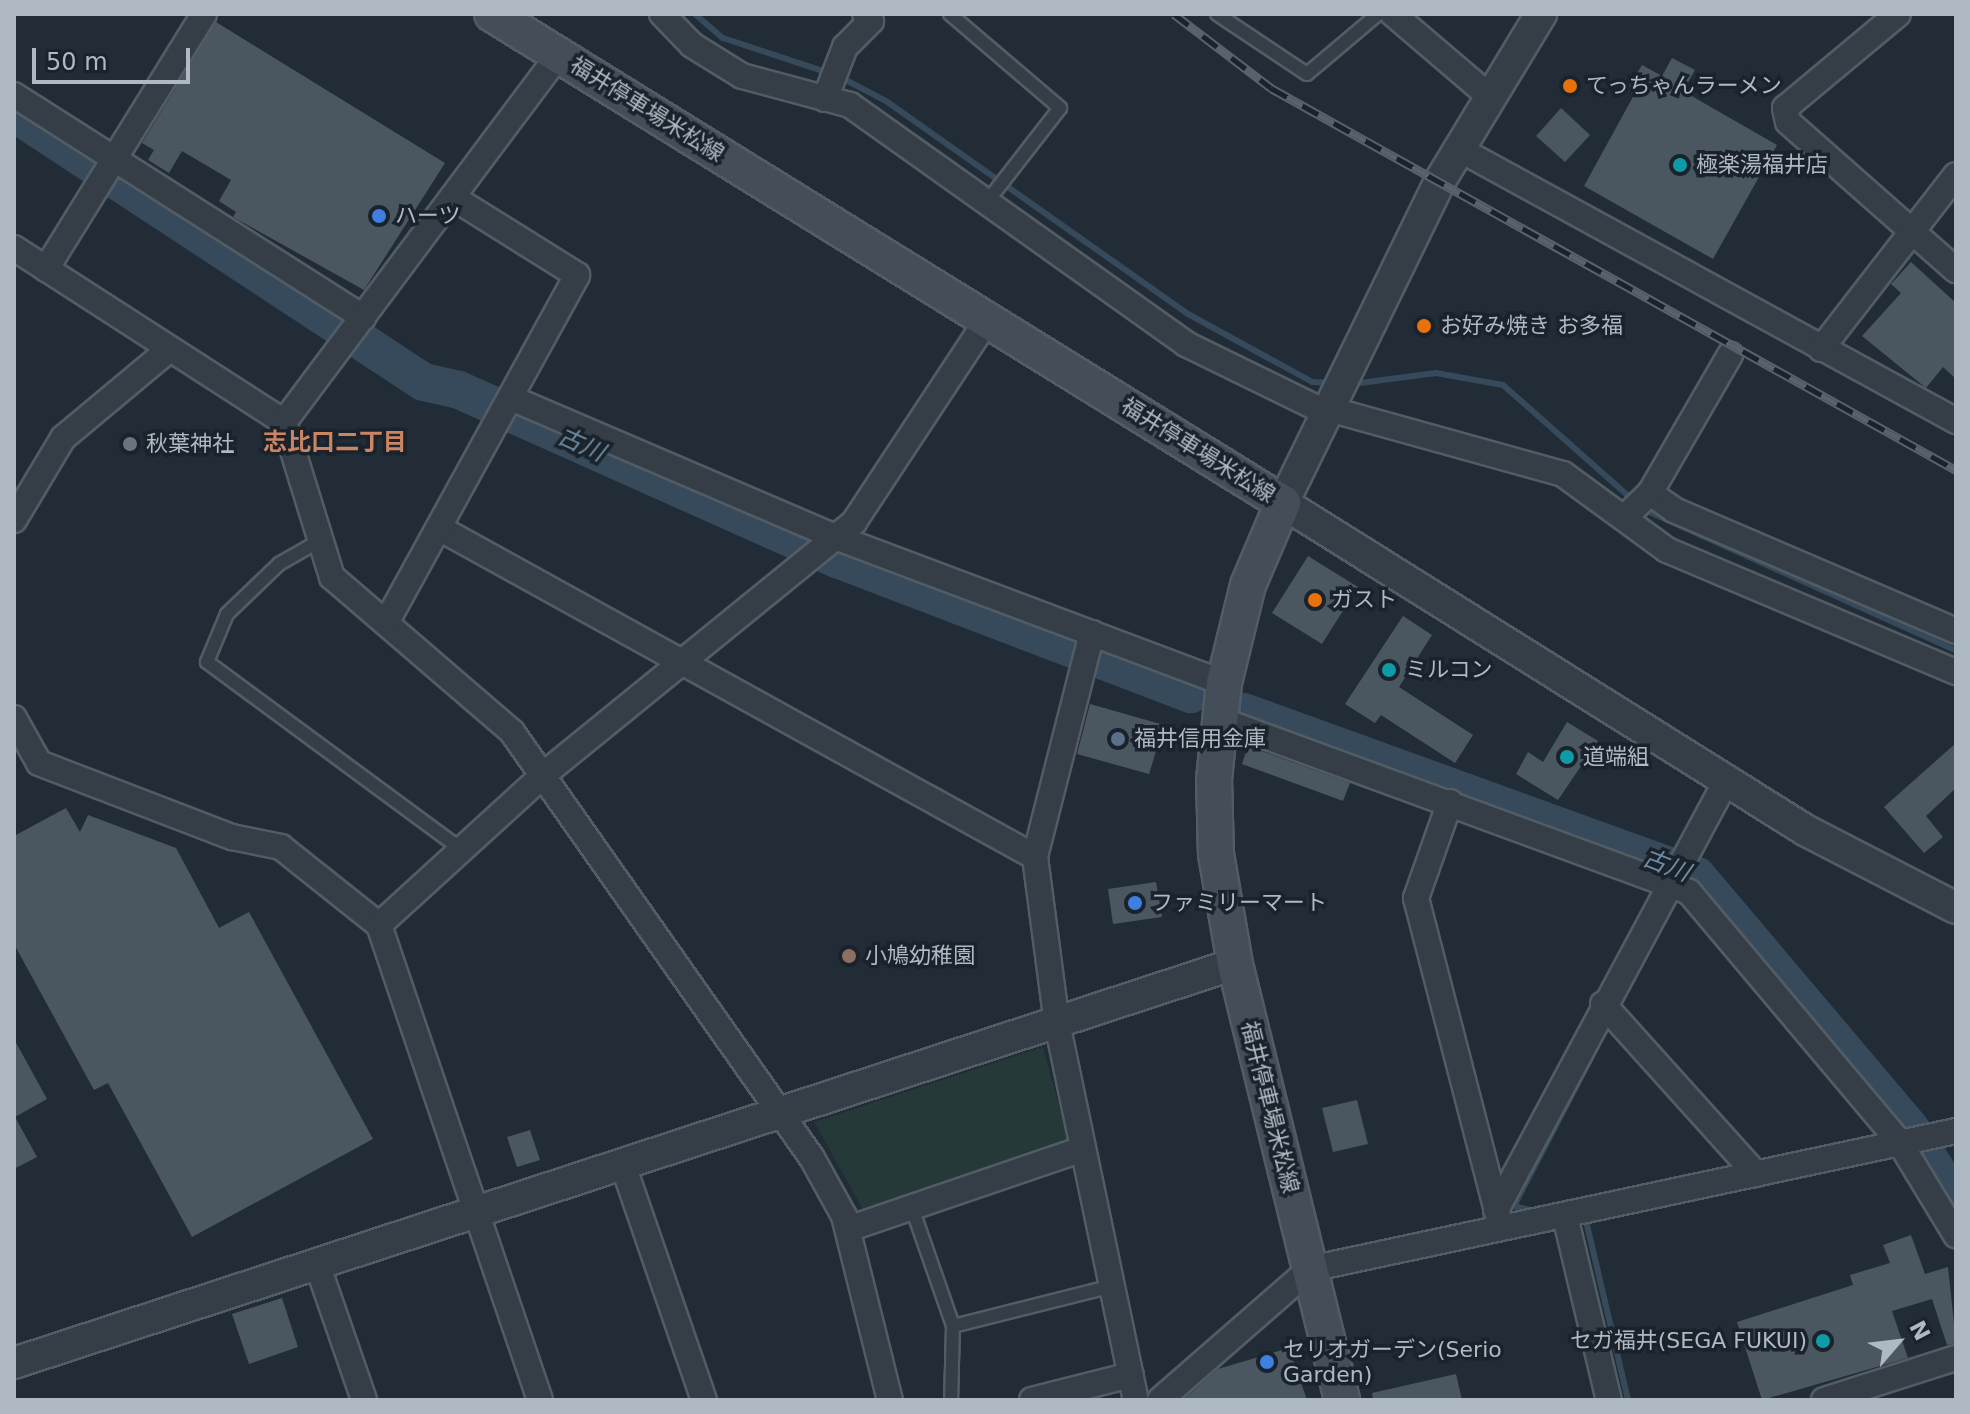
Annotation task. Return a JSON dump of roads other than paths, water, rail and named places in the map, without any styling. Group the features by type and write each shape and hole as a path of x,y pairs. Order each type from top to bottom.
{"main road":[{"name":"福井停車場米松線","path":"492,14 1283,503 1248,585 1224,683 1218,719 1216,854 1235,964 1342,1400"}],"street":[{"path":"662,14 692,45 742,76 850,105 1186,344 1324,409 1563,474 1667,550 1956,672"},
{"path":"1393,14 1488,95"},
{"path":"1541,14 1488,95 1459,149 1324,409 1283,503 1726,781 1956,908"},
{"path":"1898,14 1785,108 1788,122 1956,270"},
{"path":"46,269 201,15"},
{"path":"825,99 845,47 872,16"},
{"path":"284,422 559,55"},
{"path":"14,95 363,317"},
{"path":"1459,149 1956,421"},
{"path":"1821,349 1956,175"},
{"path":"386,623 577,275 452,197"},
{"path":"14,248 284,422 332,577 512,732 783,1113 848,1229 890,1400"},
{"path":"379,925 543,775 838,538 988,319"},
{"path":"14,520 63,438 170,349"},
{"path":"1625,517 1650,493 1730,355"},
{"path":"511,398 838,538 1224,683"},
{"path":"1650,493 1674,510 1956,631"},
{"path":"439,528 681,665 1035,857"},
{"path":"1092,633 1035,857 1057,1023 1136,1400"},
{"path":"14,718 39,763 232,837 281,847 379,925 540,1400"},
{"path":"1218,719 1667,880 1689,892 1900,1143 1956,1235"},
{"path":"1499,1220 1603,1004 1667,880 1726,781"},
{"path":"1450,802 1416,898 1499,1220"},
{"path":"14,1363 1235,964"},
{"path":"1603,1004 1756,1174"},
{"path":"1160,1400 1310,1269 1499,1220 1565,1216 1956,1131"},
{"path":"848,1229 1083,1149"},
{"path":"623,1165 704,1400"},
{"path":"1565,1216 1609,1400"},
{"path":"317,1264 364,1400"},
{"path":"1824,1400 1956,1358"},
{"path":"1032,1400 1131,1375"}],"lane":[{"path":"950,14 1060,108 986,203"},
{"path":"1217,14 1307,74 1378,14"},
{"path":"321,540 279,564 227,614 207,662 462,850"},
{"path":"912,1208 953,1326 951,1400"},
{"path":"953,1326 1112,1286"}],"waterway":[{"path":"695,14 723,38 829,73"},
{"path":"840,77 886,101 1188,314 1312,382 1333,383"},
{"name":"古川","path":"14,113 424,382 459,390 837,559 1191,694"},
{"path":"1352,384 1436,373 1503,385 1634,501"},
{"path":"1643,509 1956,650"},
{"name":"古川","path":"1244,712 1697,876 1910,1128 1956,1202"},
{"path":"1535,1211 1514,1206 1593,1054"},
{"path":"1587,1225 1628,1400"}],"railway":[{"path":"1174,14 1271,88 1956,470"}],"place":[{"name":"てっちゃんラーメン","path":"1570,86"},
{"name":"極楽湯福井店","path":"1680,165"},
{"name":"ハーツ","path":"379,216"},
{"name":"お好み焼き お多福","path":"1424,326"},
{"name":"秋葉神社","path":"130,444"},
{"name":"ガスト","path":"1315,600"},
{"name":"ミルコン","path":"1389,670"},
{"name":"福井信用金庫","path":"1118,739"},
{"name":"道端組","path":"1567,757"},
{"name":"ファミリーマート","path":"1135,903"},
{"name":"小鳩幼稚園","path":"849,956"},
{"name":"セガ福井(SEGA FUKUI)","path":"1823,1341"},
{"name":"セリオガーデン(Serio Garden)","path":"1267,1362"}],"district":[{"name":"志比口二丁目","path":"335,443"}]}
